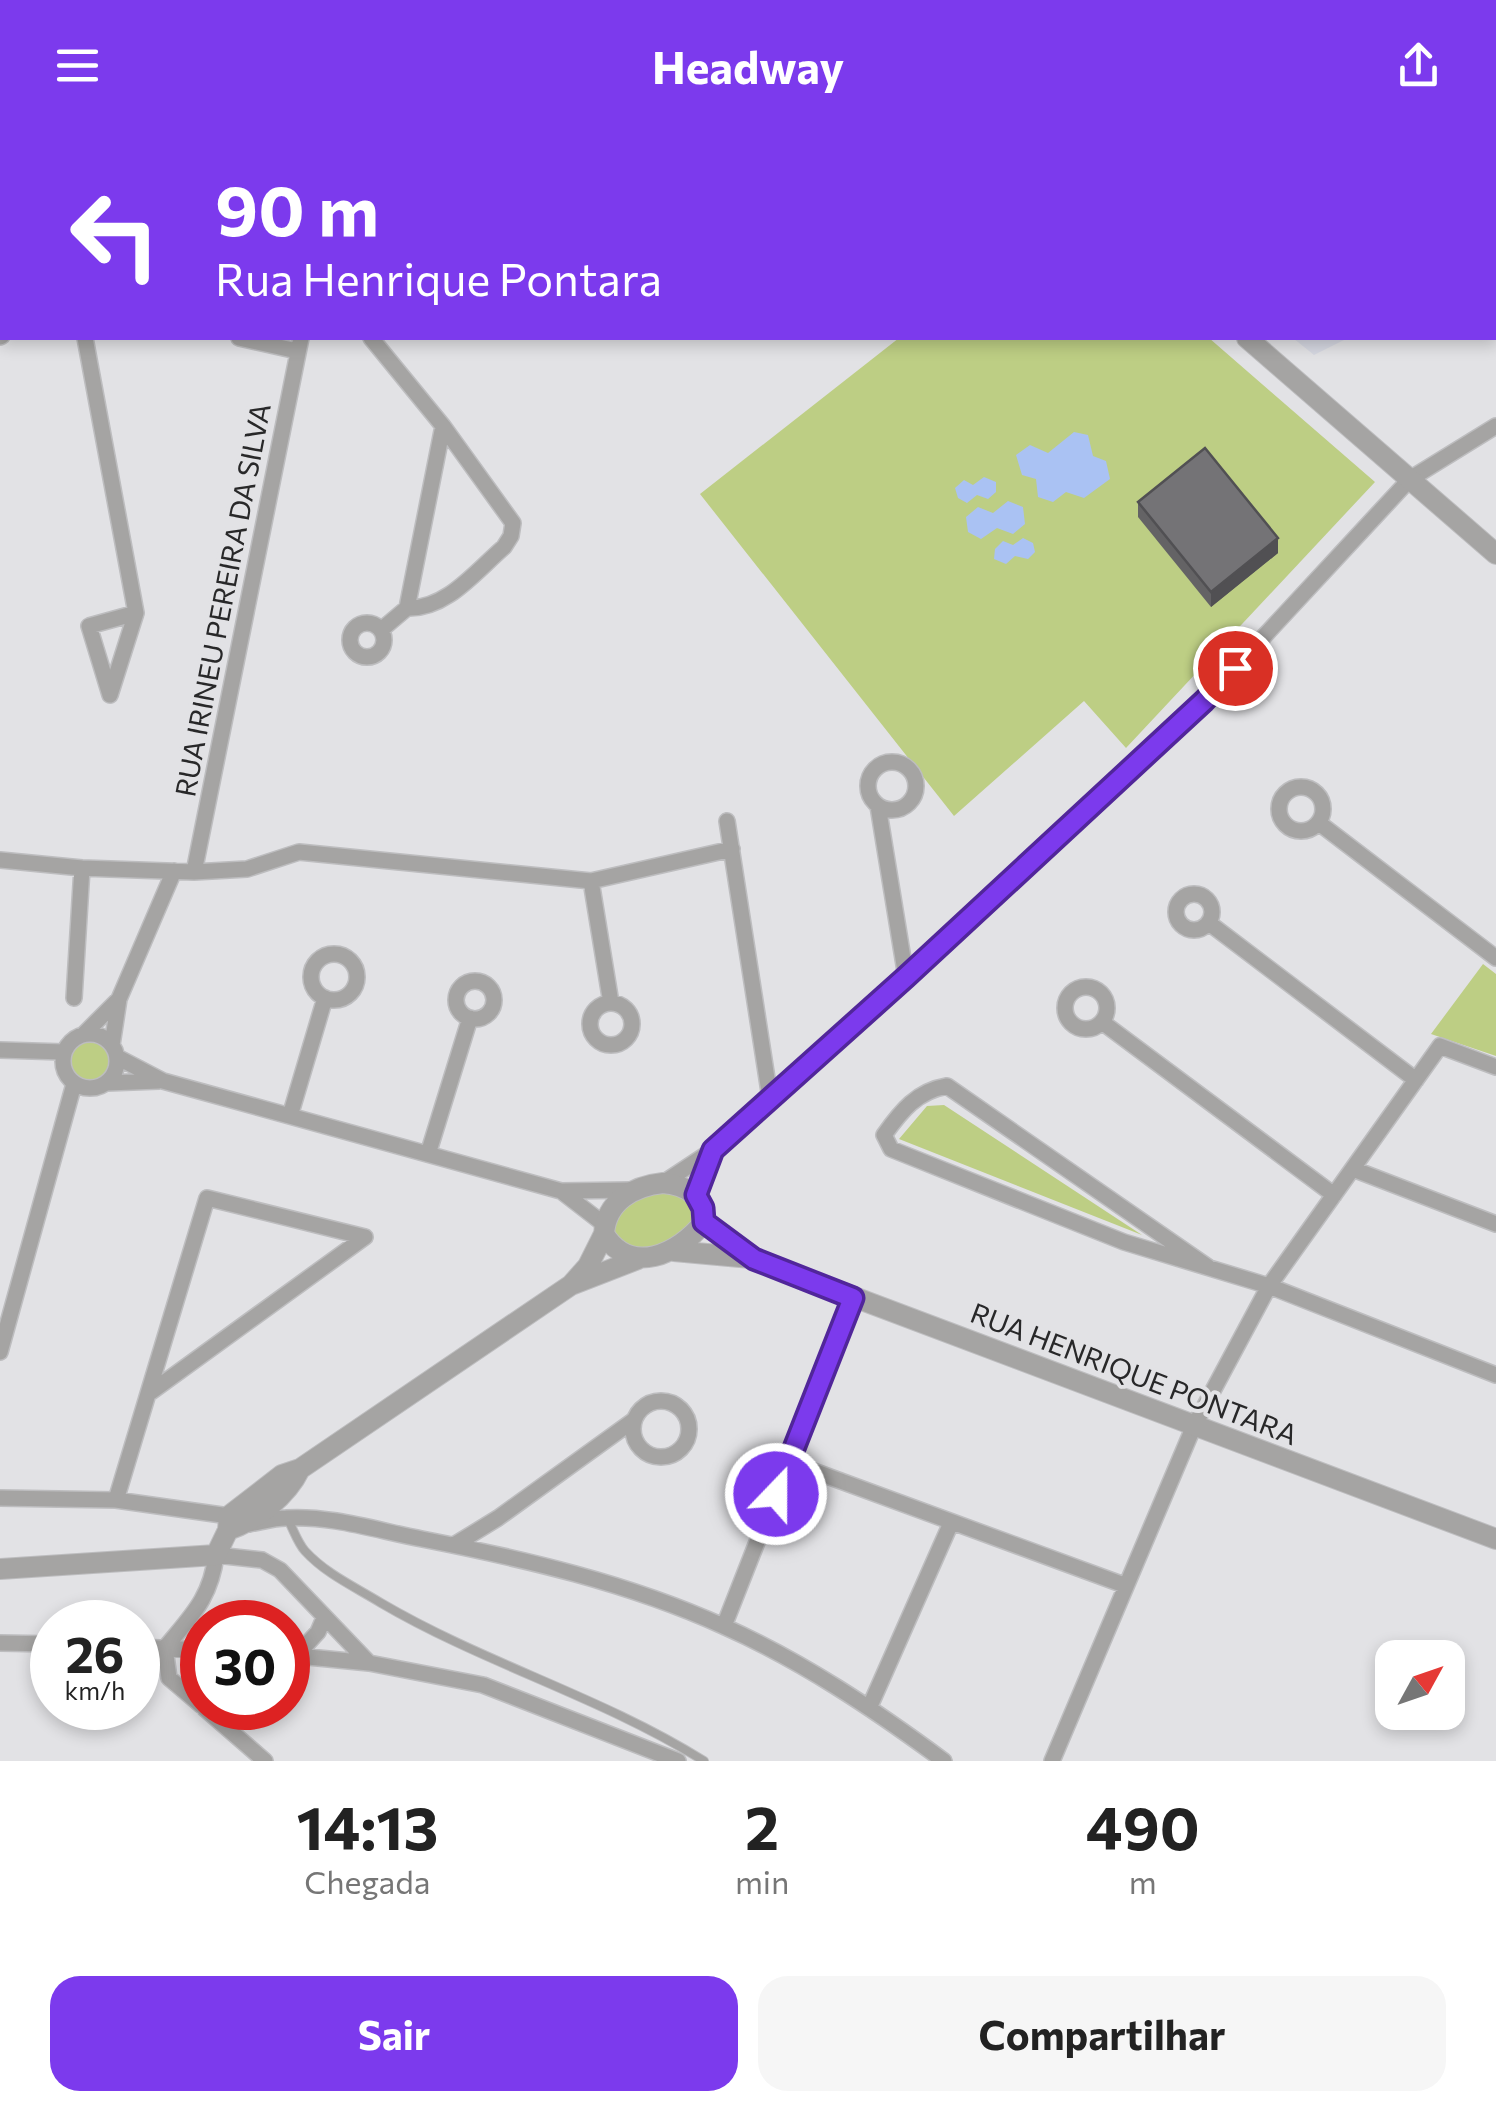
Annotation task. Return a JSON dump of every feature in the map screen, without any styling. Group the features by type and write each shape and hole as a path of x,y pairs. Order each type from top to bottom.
{"street":[{"path":"85,340 136,613 110,695 89,626 136,613"},
{"path":"259,340 299,344"},
{"path":"373,340 444,426 513,523 504,547 437,604 407,608"},
{"path":"1249,340 1496,554"},
{"name":"RUA IRINEU PEREIRA DA SILVA","path":"194,872 299,344"},
{"path":"381,630 407,608 444,426"},
{"path":"163,1081 107,1082 91,1089 74,1084 64,1070 64,1052 75,1038 99,1036 114,1051 163,1081 561,1191 632,1190 663,1182 713,1150 1204,701 1410,478 1496,426"},
{"path":"878,806 906,977"},
{"path":"726,821 770,1098"},
{"path":"1319,823 1496,958"},
{"path":"0,860 194,872 247,870 299,852 591,881 732,849"},
{"path":"74,998 82,868"},
{"path":"107,1082 116,1067 119,999 174,871"},
{"path":"591,881 611,1003"},
{"path":"1209,923 1416,1080"},
{"path":"290,1116 325,998"},
{"path":"83,1035 119,999"},
{"path":"428,1154 470,1018"},
{"path":"1102,1022 1334,1194"},
{"path":"1052,1761 1194,1426 1269,1286 1440,1046 1496,1067"},
{"path":"0,1050 64,1052"},
{"path":"0,1352 74,1084"},
{"path":"1208,1266 947,1086 926,1090 899,1114 884,1135 892,1149 1124,1242 1269,1286 1496,1374"},
{"path":"696,1195 713,1150"},
{"path":"1353,1169 1496,1224"},
{"path":"164,1648 198,1608 213,1582 216,1555 234,1524 282,1475 300,1469 571,1285 638,1259 674,1250 704,1222 703,1208 696,1195 663,1182"},
{"path":"571,1285 588,1266 614,1206 632,1190"},
{"path":"561,1191 604,1230 620,1252 638,1259"},
{"path":"116,1500 207,1198 365,1237 151,1392"},
{"name":"RUA HENRIQUE PONTARA","path":"704,1222 754,1259 1496,1538"},
{"name":"RUA HENRIQUE PONTARA","path":"674,1250 754,1259"},
{"path":"724,1626 853,1298"},
{"path":"454,1545 634,1420"},
{"path":"789,1462 1124,1586"},
{"path":"0,1498 116,1500 234,1524 287,1518 318,1520 563,1570 633,1591 724,1626 870,1706 944,1761"},
{"path":"870,1706 951,1522"},
{"path":"0,1569 216,1555 262,1560 280,1570 369,1664"},
{"path":"310,1639 324,1618"},
{"path":"0,1642 30,1643"},
{"path":"160,1648 180,1649"},
{"path":"164,1648 170,1678 180,1687"},
{"path":"310,1658 369,1664 483,1685 678,1761"},
{"path":"229,1730 265,1761"}],"lane":[{"path":"287,1518 304,1550 330,1573 488,1659 623,1717 704,1761"}],"shaded area":[{"path":"1295,340 1344,340 1314,355"}],"green space":[{"path":"896,340 1211,340 1375,482 1126,748 1084,701 954,816 700,494"},
{"path":"1483,964 1496,974 1496,1056 1431,1034"},
{"path":"90,1042 104,1048 110,1062 104,1076 90,1082 76,1076 70,1062 76,1048"},
{"path":"944,1105 1142,1235 899,1139 927,1106"},
{"path":"667,1193 687,1201 694,1220 668,1245 635,1250 615,1237 613,1215 638,1199"}],"water":[{"path":"1074,432 1088,435 1093,456 1106,461 1110,479 1084,498 1066,492 1053,502 1038,497 1036,479 1022,475 1016,455 1030,445 1048,453"},
{"path":"984,477 996,482 996,492 988,499 977,495 967,503 958,498 955,488 964,480 973,485"},
{"path":"1008,501 1023,507 1025,524 1013,534 997,528 981,539 968,532 966,517 978,507 993,513"},
{"path":"1023,538 1033,543 1035,552 1028,559 1015,556 1006,564 994,559 995,549 1003,541 1013,545"}],"building":[{"path":"1205,448 1278,538 1211,592 1138,502"}],"route":[{"path":"776,1494 853,1298 754,1259 704,1222 703,1208 696,1195 713,1150 933,952 1235,668"}]}
